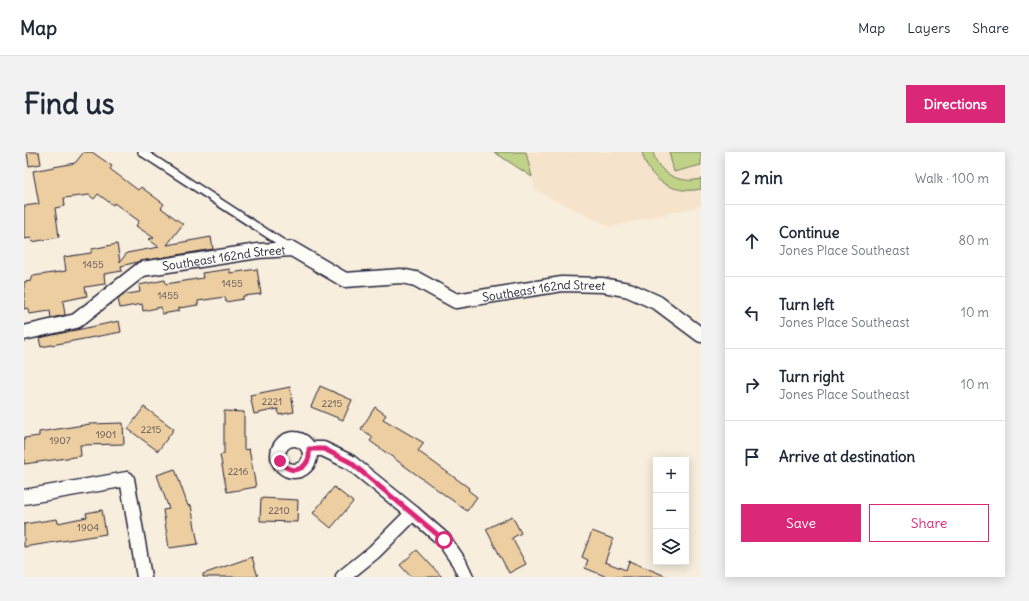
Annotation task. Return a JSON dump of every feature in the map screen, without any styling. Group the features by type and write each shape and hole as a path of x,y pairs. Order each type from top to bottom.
{"street":[{"name":"Southeast 162nd Street","path":"24,333 76,321 142,269 258,251 292,250 345,280 401,276 416,279 456,300 562,284 603,285 629,290 658,304 701,335"},
{"path":"309,449 324,449 350,462 413,513 444,540 459,562 466,577"},
{"path":"24,497 127,479 144,577"},
{"path":"343,577 374,552 413,513"}],"lane":[{"path":"142,152 292,250"}],"shaded area":[{"path":"527,152 701,152 701,206 610,227 535,190"}],"green space":[{"path":"494,152 526,152 532,177"},
{"path":"642,152 653,152 660,166 671,176 685,180 701,179 701,189 681,190 663,183 656,178 650,170 645,162"},
{"path":"669,152 701,152 701,165 674,172"}],"building":[{"path":"27,152 39,152 41,164 29,166"},
{"path":"84,152 92,152 112,166 110,169 138,190 141,187 164,204 161,208 183,224 167,245 211,237 213,249 141,261 121,266 122,271 104,274 105,284 85,287 87,296 63,301 65,315 51,318 50,311 29,314 28,308 24,309 24,282 31,281 33,276 66,271 64,257 91,253 92,249 117,244 120,262 127,253 159,247 148,239 154,238 136,226 139,221 114,203 113,205 98,194 94,199 89,195 64,198 65,206 55,208 59,237 32,242 31,238 24,239 24,206 39,204 33,171 75,163"},
{"path":"230,269 230,273 257,269 261,294 243,296 243,299 226,302 225,297 198,301 198,305 179,308 179,311 162,314 161,307 143,311 142,304 120,308 118,299 122,295 140,292 139,285 165,280 166,284 203,278 202,273"},
{"path":"119,321 121,332 41,347 39,338"},
{"path":"320,386 352,400 343,420 311,407"},
{"path":"290,387 294,412 279,415 278,409 254,414 250,395"},
{"path":"144,407 174,429 158,451 128,429"},
{"path":"375,407 386,415 383,419 424,443 418,451 469,488 468,490 477,497 467,511 370,441 373,437 361,429"},
{"path":"224,411 244,412 244,450 249,449 256,487 227,492 220,455 224,454"},
{"path":"123,423 124,444 80,445 81,456 24,464 24,438 39,436 39,432 90,424"},
{"path":"175,469 188,506 191,505 198,544 169,548 163,510 169,509 157,475"},
{"path":"334,487 353,502 331,528 313,513"},
{"path":"261,498 298,500 297,522 260,521"},
{"path":"102,510 106,534 24,547 24,524 57,519 58,523 87,517 86,513"},
{"path":"512,516 521,533 512,538 526,564 509,573 486,529"},
{"path":"592,531 613,539 605,562 626,570 629,561 668,577 607,577 585,568 588,560 582,557"},
{"path":"417,550 442,577 411,577 400,565"},
{"path":"252,557 258,577 203,577 203,574"}],"route":[{"path":"280,461 287,469 297,470 302,468 309,460 309,449 324,449 350,462 444,540"}]}
